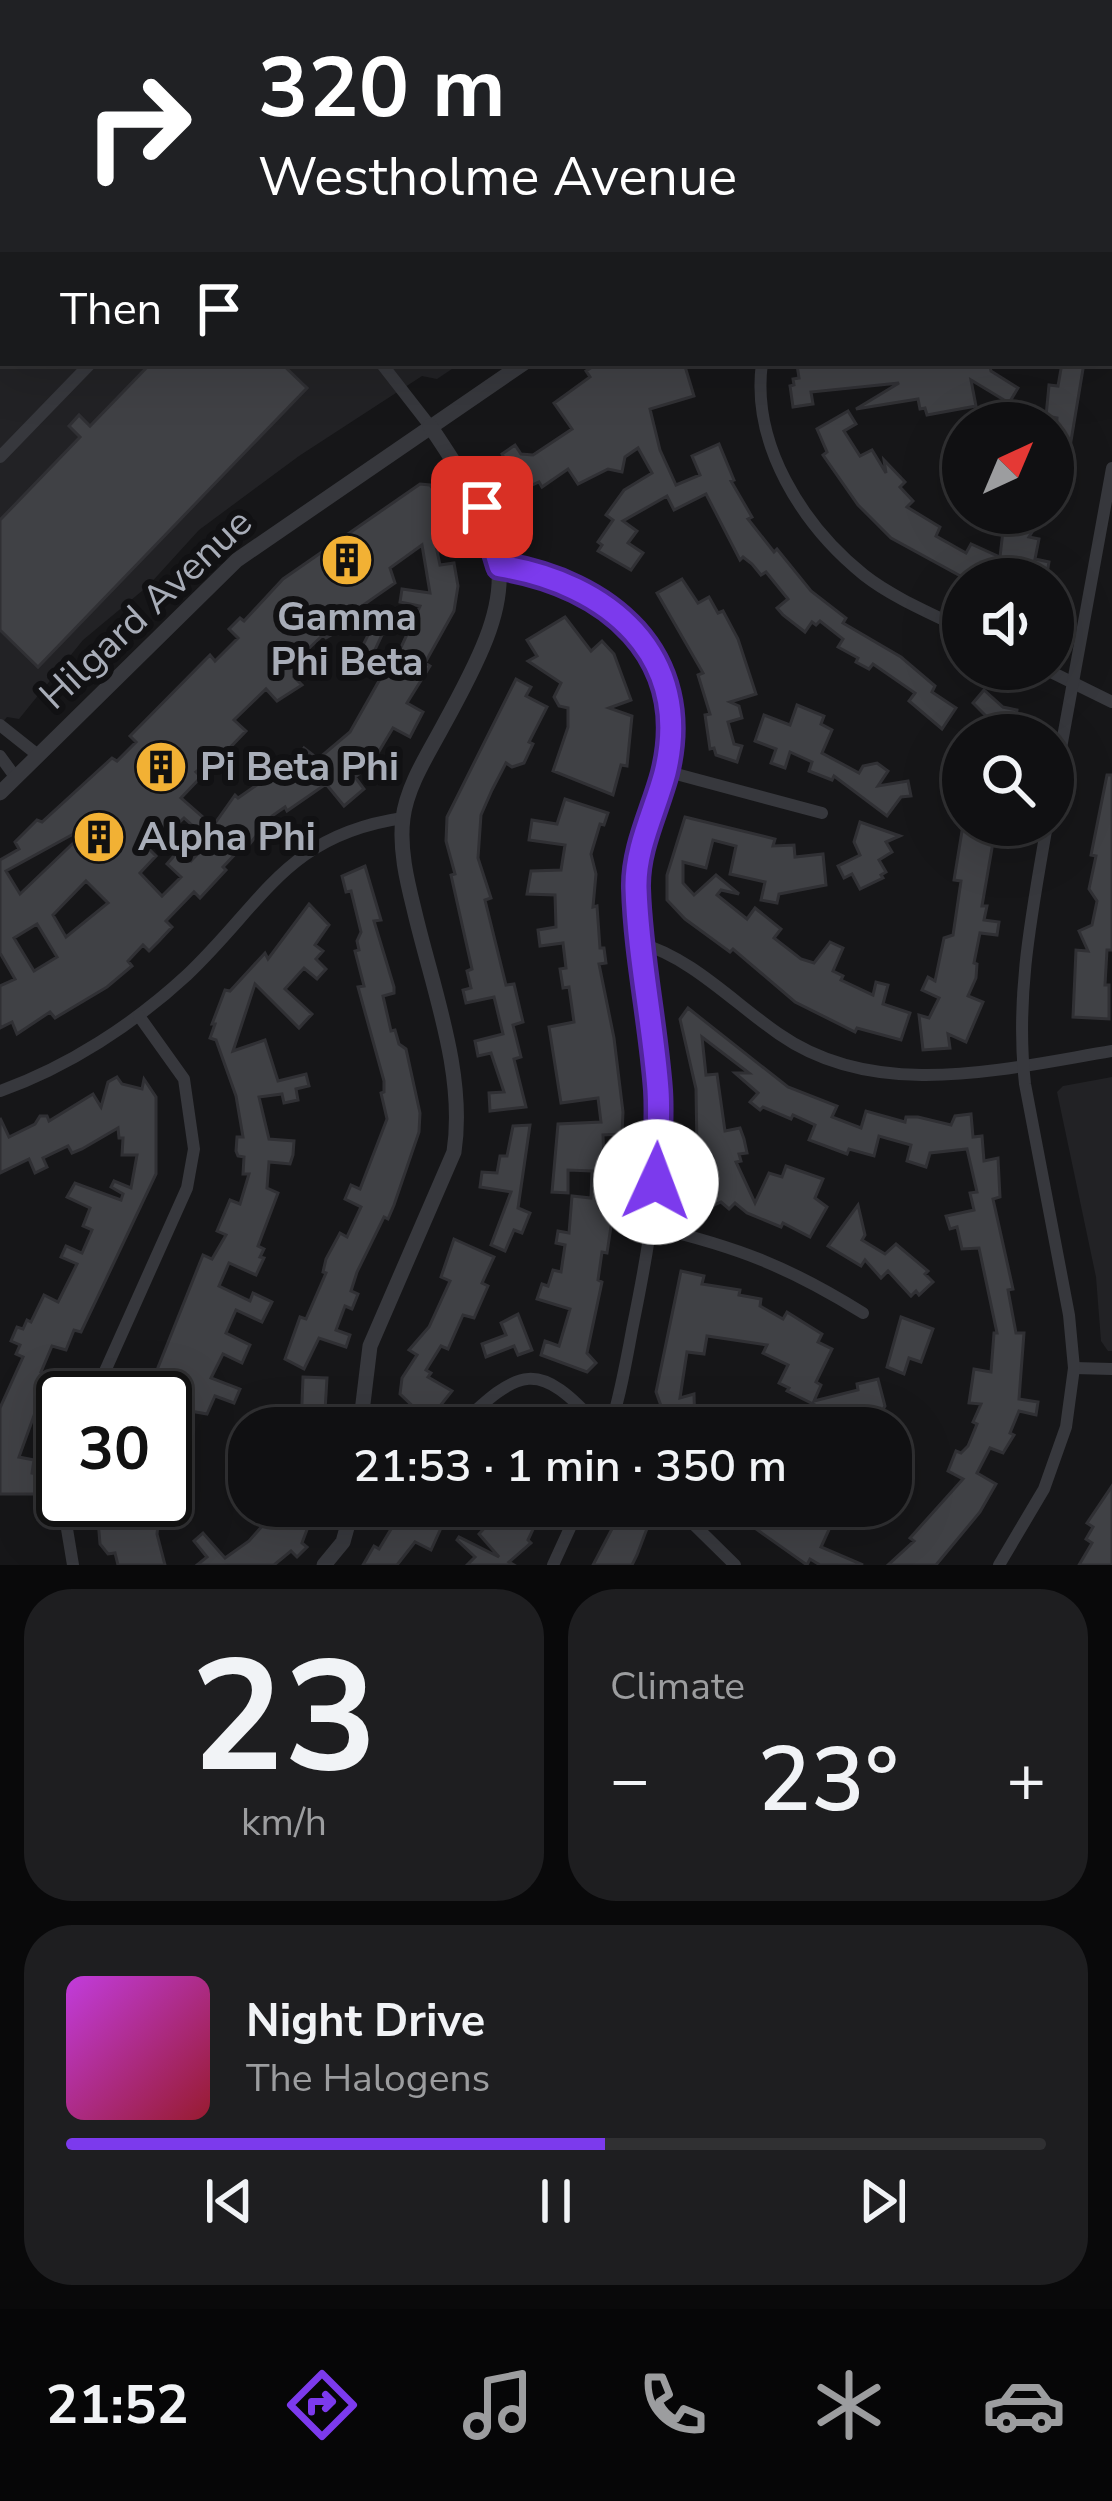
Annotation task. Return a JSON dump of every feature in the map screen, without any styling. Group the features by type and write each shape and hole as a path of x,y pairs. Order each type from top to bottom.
{"street":[{"path":"0,457 88,366"},
{"path":"361,1407 370,1346 454,1152 457,1130 455,1082 406,868 403,818 424,760 489,639 500,566 482,507 430,426 383,366"},
{"name":"Hilgard Avenue","path":"0,793 237,560 520,366"},
{"path":"762,366 758,393 768,442 820,534 866,577 942,618"},
{"path":"1074,671 1112,468"},
{"path":"500,566 546,575 578,588 606,604 632,628 667,692 672,726 636,882 658,1092 653,1227 614,1407"},
{"path":"1074,683 1112,701"},
{"path":"0,725 38,755"},
{"path":"0,756 16,778"},
{"path":"665,772 822,813"},
{"path":"0,1090 73,1057 139,1016 187,975 313,846 348,831 403,818"},
{"path":"999,1565 1044,1489 1066,1427 1074,1368 1069,1315 1023,1064 1021,987 1044,846"},
{"path":"639,943 656,947 783,1037 827,1061 865,1072 902,1076 1112,1051"},
{"path":"105,1371 187,1188 194,1149 184,1079 139,1016"},
{"path":"653,1227 756,1254 804,1276 863,1313"},
{"path":"1074,1368 1112,1369"},
{"path":"479,1407 514,1380 532,1378 553,1384 581,1407"},
{"path":"67,1527 74,1565"},
{"path":"325,1565 344,1541 347,1527"},
{"path":"553,1565 570,1527"},
{"path":"696,1527 736,1565"}],"shaded area":[{"path":"0,366 456,366 437,379 422,376 299,456 199,530 148,586 83,640 19,719 7,717 0,725"},
{"path":"1112,1077 1112,1351 1108,1351 1101,1341 1096,1277 1057,1092 1063,1086"}],"building":[{"path":"148,366 284,366 307,388 38,667 0,630 0,520 80,437 69,426 79,415 90,426"},
{"path":"594,366 685,366 694,396 650,409 660,450 676,485 700,475 692,456 719,444 731,481 752,517 748,519 774,552 777,549 811,591 846,618 843,623 901,657 935,686 932,692 956,708 952,714 942,714 942,729 909,701 915,693 873,664 869,669 856,662 858,658 838,647 843,639 820,621 812,622 805,632 783,615 777,608 788,599 766,572 761,575 743,557 740,560 706,494 674,510 667,496 623,521 637,531 628,543 643,553 631,570 598,551 602,545 598,542 613,520 606,515 624,490 652,473 638,448 625,457 622,472 608,469 578,484 568,469 542,487 539,482 521,490 502,454 515,445 521,454 533,455 572,429 554,403 590,377 586,371"},
{"path":"797,366 990,366 1018,388 1007,402 971,380 975,402 942,402 942,412 927,415 918,399 856,409 899,383 811,392 813,404 793,407 793,379 799,378"},
{"path":"1061,366 1084,366 1074,423 1074,402 1047,402 1049,385 1058,386"},
{"path":"848,411 856,424 844,431 860,456 872,450 886,473 884,460 905,482 900,487 913,501 907,507 940,527 936,536 966,553 971,544 1000,557 1003,534 1031,534 1039,539 1035,558 942,558 942,566 891,538 858,505 823,455 827,452 817,429"},
{"path":"420,484 430,485 458,534 435,541 440,565 454,563 458,586 454,611 425,663 430,666 407,703 423,712 410,737 393,728 378,753 366,762 369,766 355,777 364,789 344,806 326,784 272,816 200,898 194,892 166,921 172,927 159,941 149,951 143,945 128,961 132,966 107,987 55,1018 50,1012 17,1034 12,1022 0,1028 0,986 15,979 0,953 0,860 19,849 15,842 37,820 42,822 112,758 117,761 136,742 130,736 210,655 215,661 238,638 229,629 240,618 244,621 283,579","holes":["422,545 430,593 402,589 400,602 420,606 392,667 372,656 382,635 371,629 353,665 380,679 350,732 318,759 304,748 299,756 308,768 286,783 277,771 238,798 235,795 213,826 181,798 201,777 196,772 215,757 218,760 246,731 234,720 266,689 277,701 302,685 294,677 310,661 303,654 323,635 326,638 365,616 359,608 395,583 390,568","184,818 210,841 191,861 179,850 167,864 181,877 162,896 140,873 156,856 141,841 159,824 168,833","88,826 20,894 6,871","86,881 108,903 66,937 53,915","37,924 57,957 34,971 14,938"]},
{"path":"682,579 698,603 709,597 718,613 723,611 756,694 730,702 739,706 742,718 728,722 734,744 742,746 737,762 710,749 705,715 710,714 698,675 703,673 657,593"},
{"path":"565,617 591,651 602,641 614,654 631,700 609,708 632,716 627,766 621,765 613,795 553,771 568,727 568,708 559,706 554,697 561,683 528,661 537,656 527,640"},
{"path":"516,679 531,687 526,696 547,707 524,763 512,767 506,763 492,790 481,815 478,858 491,898 485,900 506,985 514,984 523,1022 513,1025 521,1057 514,1059 526,1107 490,1111 489,1093 504,1092 491,1053 478,1056 475,1041 503,1034 494,997 466,1003 463,990 471,988 467,971 472,969 451,875 455,874 446,841 447,817"},
{"path":"984,690 1017,714 984,714 973,703"},
{"path":"797,705 824,716 821,724 832,730 822,753 859,773 863,766 877,763 888,771 878,786 908,781 911,796 901,797 887,816 834,776 832,780 809,771 812,762 790,752 785,768 771,763 776,749 755,741 764,715 790,725"},
{"path":"1107,775 1112,775 1112,950 1107,950 1105,985 1109,985 1109,1019 1073,1017 1076,950 1088,951 1079,931 1092,925 1097,901 1089,889 1096,856 1091,855"},
{"path":"565,799 608,813 591,854 596,874 593,907 597,906 600,948 604,948 606,963 599,964 623,1112 622,1134 603,1135 604,1160 620,1160 618,1209 613,1213 607,1253 602,1252 598,1280 602,1282 587,1353 596,1363 587,1372 541,1355 545,1341 559,1346 570,1309 537,1299 553,1270 561,1272 565,1245 556,1243 558,1231 569,1233 572,1196 591,1198 592,1171 568,1170 568,1193 552,1192 558,1124 601,1122 598,1098 561,1103 549,1027 574,1022 569,987 563,988 560,969 566,968 563,943 540,946 538,930 556,927 555,895 527,894 531,871 561,870 565,845 529,840 532,820 557,824"},
{"path":"685,817 775,839 773,846 794,845 795,857 823,854 826,885 779,894 777,903 761,900 765,882 730,874 736,846 713,840 706,868 683,862 683,883 694,895 716,875 739,894 721,890 717,895 747,919 755,908 781,929 774,938 801,959 814,963 830,942 843,948 833,971 843,976 841,980 873,995 876,982 888,985 883,1004 910,1013 901,1040 857,1028 855,1032 795,1002 733,949 730,952 685,919 667,900 667,875"},
{"path":"860,822 900,836 886,842 892,852 879,860 886,872 883,878 860,889 852,874 844,878 838,866 860,855 854,842"},
{"path":"960,846 992,846 982,906 987,906 984,920 999,922 997,935 980,933 976,978 968,996 983,1002 966,1042 948,1034 950,1048 923,1050 919,1015 929,1018 939,998 922,990 928,977 935,981 944,938 953,935 961,881 954,880"},
{"path":"365,866 381,920 374,921 394,987 394,993 383,996 391,1031 395,1030 406,1049 420,1113 419,1132 388,1219 384,1217 357,1272 351,1291 358,1294 352,1309 345,1306 336,1330 350,1335 346,1347 319,1338 304,1369 285,1359 300,1317 306,1319 326,1273 326,1259 340,1233 347,1237 361,1207 345,1199 351,1185 360,1189 387,1119 381,1093 384,1081 358,987 364,986 355,951 361,932 351,891 346,892 342,876"},
{"path":"309,904 329,925 315,945 323,951 316,959 326,969 317,979 304,968 285,989 312,1014 299,1028 255,984 233,1051 265,1040 278,1081 306,1074 309,1086 296,1089 298,1100 284,1103 282,1094 259,1097 269,1139 294,1141 293,1155 290,1164 269,1162 267,1188 278,1193 258,1246 264,1249 260,1257 264,1258 256,1275 229,1263 219,1286 250,1301 253,1293 272,1302 262,1322 236,1310 226,1333 250,1345 242,1363 223,1354 211,1378 240,1389 234,1403 215,1396 207,1414 192,1411 192,1371 157,1370 203,1255 212,1259 226,1235 217,1231 230,1200 240,1204 249,1174 243,1174 244,1157 236,1151 237,1137 243,1137 236,1096 216,1040 210,1038 225,990 230,991 265,953 268,959"},
{"path":"688,1008 788,1087 837,1106 832,1117 861,1128 866,1111 905,1122 906,1117 918,1117 951,1125 955,1116 971,1114 973,1137 982,1136 984,1161 998,1158 1000,1197 993,1199 1013,1289 1008,1290 1016,1333 1024,1333 1019,1399 1038,1402 1036,1415 1019,1411 1010,1433 1014,1435 1003,1453 990,1448 977,1473 996,1484 980,1512 936,1565 888,1565 914,1541 910,1538 963,1479 948,1471 956,1451 961,1453 968,1446 977,1424 973,1422 981,1404 969,1403 974,1369 991,1372 997,1333 979,1248 962,1249 957,1227 950,1229 946,1216 974,1210 970,1193 977,1192 967,1149 930,1153 926,1167 907,1161 911,1145 879,1136 874,1156 849,1149 847,1154 809,1140 815,1125 793,1115 791,1119 763,1107 760,1110 750,1102 758,1093 735,1073 749,1073 702,1037 706,1075 717,1074 725,1131 740,1128 744,1139 747,1153 739,1154 741,1161 736,1162 755,1203 769,1173 782,1177 786,1166 823,1179 815,1198 827,1207 810,1237 747,1213 735,1203 729,1209 721,1202 712,1206 694,1189 699,1183 693,1151 697,1151 696,1089 680,1019"},
{"path":"117,1077 122,1084 142,1089 144,1079 156,1097 156,1174 81,1332 74,1330 66,1350 52,1346 41,1371 36,1371 36,1410 19,1457 34,1460 36,1494 0,1494 0,1408 23,1357 16,1354 20,1345 11,1341 17,1327 23,1329 27,1320 31,1322 44,1295 58,1302 77,1264 61,1257 66,1246 82,1253 92,1230 83,1226 90,1208 67,1197 75,1183 121,1200 123,1194 111,1187 114,1181 131,1188 137,1155 122,1155 118,1128 72,1153 68,1146 43,1158 47,1167 35,1173 29,1159 0,1173 0,1118 9,1137 35,1124 40,1116 49,1121 93,1094 101,1107 108,1082"},
{"path":"530,1125 518,1208 530,1213 522,1233 514,1230 505,1251 491,1245 511,1192 480,1187 482,1172 497,1173 500,1156 507,1156 513,1126"},
{"path":"858,1205 862,1240 885,1254 896,1244 928,1271 925,1274 933,1282 919,1295 916,1291 911,1296 888,1271 881,1278 865,1260 861,1266 828,1246"},
{"path":"454,1239 494,1257 474,1318 463,1315 448,1349 441,1346 426,1370 431,1373 428,1377 452,1391 439,1407 414,1407 400,1394 402,1378 417,1355 409,1350 429,1327 450,1281 441,1277"},
{"path":"681,1271 704,1276 702,1284 761,1299 760,1306 783,1319 787,1312 822,1334 818,1342 832,1349 816,1382 821,1385 814,1401 858,1390 857,1384 878,1379 885,1406 819,1407 779,1383 788,1365 763,1353 767,1345 707,1336 704,1354 687,1352 680,1398 694,1394 694,1407 661,1407 656,1392"},
{"path":"518,1314 532,1350 518,1355 514,1346 486,1357 482,1344 506,1335 501,1323"},
{"path":"901,1317 933,1329 921,1362 909,1358 904,1374 887,1367"},
{"path":"303,1377 327,1378 325,1407 302,1407"},
{"path":"1112,1486 1112,1565 1079,1565 1092,1543 1086,1539 1093,1527 1087,1523"},
{"path":"99,1527 158,1527 165,1565 118,1565 115,1553 108,1554 100,1544"},
{"path":"261,1527 308,1527 302,1543 307,1547 297,1557 291,1551 274,1565 197,1565 207,1557 194,1541 203,1533 225,1558"},
{"path":"392,1527 441,1528 431,1550 415,1542 397,1565 363,1565 374,1546 379,1549"},
{"path":"485,1527 534,1527 531,1543 509,1562 514,1565 467,1565 475,1557 459,1537 499,1557 479,1534"},
{"path":"613,1527 647,1527 632,1565 593,1565"},
{"path":"830,1527 821,1547 863,1565 820,1565 810,1559 807,1565 756,1529"}],"place":[{"name":"Gamma Phi Beta","path":"347,560"},
{"name":"Pi Beta Phi","path":"161,767"},
{"name":"Alpha Phi","path":"99,837"}],"route":[{"path":"482,507 500,566 546,575 606,604 632,628 667,692 672,726 665,772 642,845 636,882 658,1092 656,1182"}]}
